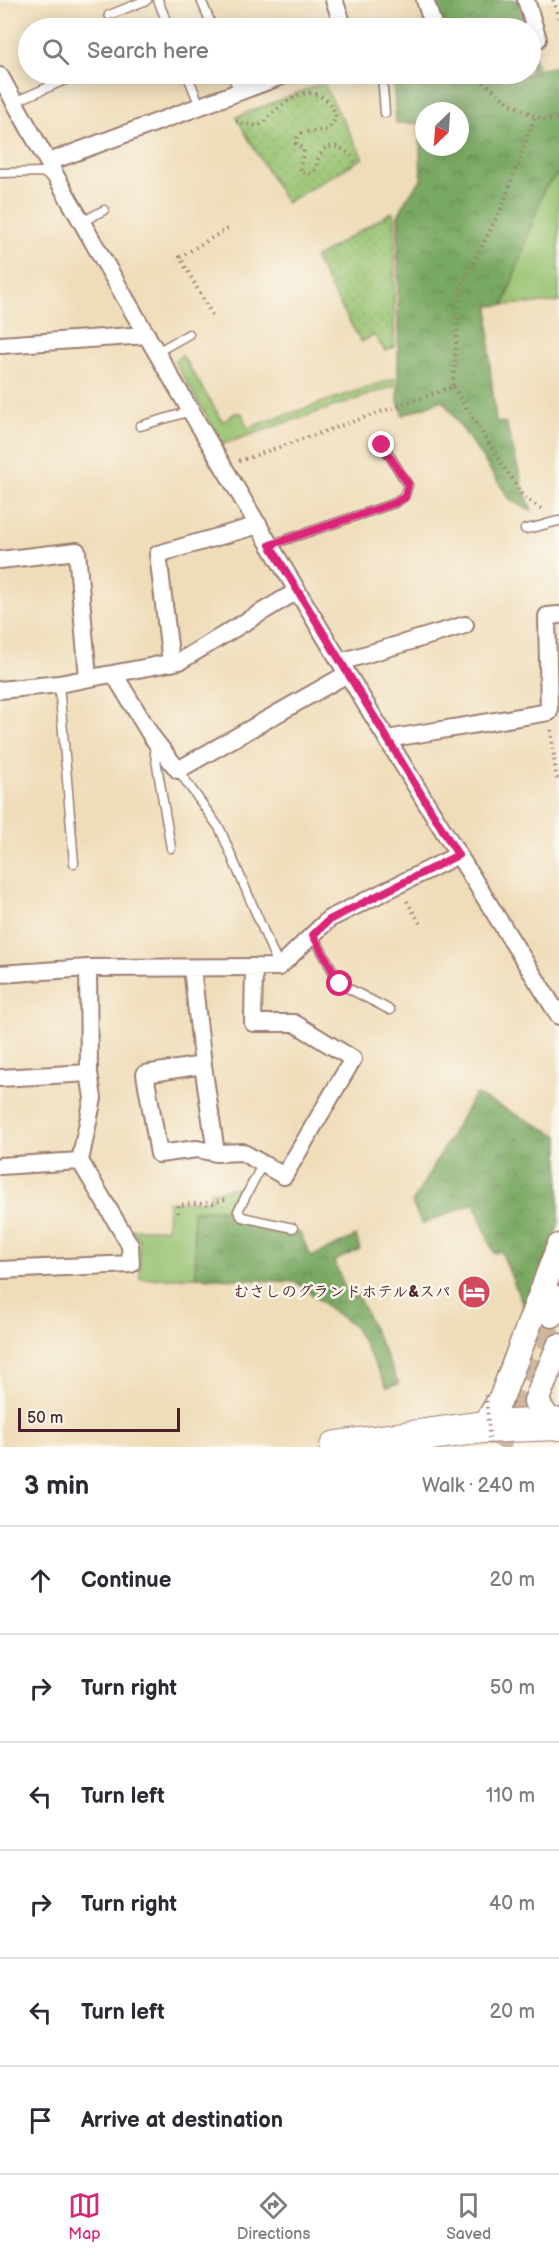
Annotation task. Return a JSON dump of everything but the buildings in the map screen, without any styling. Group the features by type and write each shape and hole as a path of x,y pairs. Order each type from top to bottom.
{"highway":[{"path":"336,1447 487,1437 556,1424"}],"street":[{"path":"334,0 340,18"},
{"path":"425,0 431,18"},
{"path":"526,0 532,18"},
{"path":"0,76 147,335 297,591 559,1016"},
{"path":"49,162 259,84"},
{"path":"0,345 147,335"},
{"path":"171,663 158,554 259,525"},
{"path":"0,560 76,551 88,678"},
{"path":"0,690 59,684 180,661 297,591"},
{"path":"387,739 549,712 547,615 559,615"},
{"path":"114,674 152,737 178,770 344,668 465,625"},
{"path":"0,974 88,968 279,967 329,920 458,855"},
{"path":"203,1065 145,1074 159,1154 197,1149 216,1153 242,1152 284,1176 353,1059 294,1023 253,1023 254,967"},
{"path":"0,1270 131,1264 130,1245 80,1161 93,1098 89,1073 88,968"},
{"path":"192,968 216,1153"},
{"path":"0,1078 89,1073"},
{"path":"0,1167 80,1161"},
{"path":"487,1437 559,1246"},
{"path":"556,1424 536,1401 559,1346"}],"lane":[{"path":"109,15 147,0"},
{"path":"158,0 166,18"},
{"path":"201,0 209,18"},
{"path":"14,102 56,84"},
{"path":"191,84 200,106"},
{"path":"236,84 239,91"},
{"path":"383,84 385,113"},
{"path":"0,174 42,172 59,181"},
{"path":"82,222 104,210"},
{"path":"157,352 189,334"},
{"path":"140,426 191,410"},
{"path":"270,545 395,503 405,497 408,484 382,445"},
{"path":"525,529 559,521"},
{"path":"59,684 74,863"},
{"path":"152,737 171,848"},
{"path":"178,770 220,829 279,967"},
{"path":"313,935 340,984 390,1010"},
{"path":"263,1163 238,1211 242,1217 293,1228"}],"path":[{"path":"554,0 559,18"},
{"path":"486,84 509,103 543,120 559,119"},
{"path":"236,122 255,126 261,124 271,114 295,98 309,92 315,93 330,104 335,116 334,123 326,130 303,132 299,135 296,144 304,150 300,168 303,173 313,173 322,151 328,147 341,148 356,162"},
{"path":"535,116 502,207 460,288 453,387 522,495 559,521"},
{"path":"212,315 180,257 230,227"},
{"path":"224,466 453,387"},
{"path":"549,712 556,775 559,783"},
{"path":"398,885 421,926"},
{"path":"178,1213 178,1204 213,1203 249,1191"},
{"path":"486,1395 487,1437"}],"green space":[{"path":"436,0 517,0 522,18 441,18"},
{"path":"559,66 559,172 544,189 504,305 489,306 490,367 496,422 506,423 523,487 532,511 511,501 443,400 403,415 398,401 398,216 407,198 421,180 420,156 469,156 469,102 415,102 415,123 396,123 394,84 541,84 541,69"},
{"path":"324,84 363,158 286,203 236,117"},
{"path":"559,172 559,302 504,305 544,188"},
{"path":"392,212 395,217 394,347 385,351 374,335 361,342 314,258"},
{"path":"182,355 223,422 235,413 242,413 247,428 395,378 395,386 223,444 174,361"},
{"path":"475,1094 559,1136 559,1223 527,1315 501,1251 494,1253 474,1203 422,1224 412,1203"},
{"path":"242,1187 230,1209 193,1211 196,1277 140,1279 139,1239 131,1229 167,1229 168,1202 211,1200 210,1192"},
{"path":"230,1209 226,1218 300,1233 311,1257 356,1236 360,1249 334,1261 347,1293 351,1297 358,1296 399,1384 387,1387 355,1328 296,1282 196,1277 193,1211"}],"tunnel":[{"path":"498,1447 552,1315"}],"place":[{"name":"むさしのグランドホテル&スパ","path":"474,1292"}],"route":[{"path":"340,984 313,935 329,920 458,855 270,545 395,503 405,497 408,484 382,445"}]}
